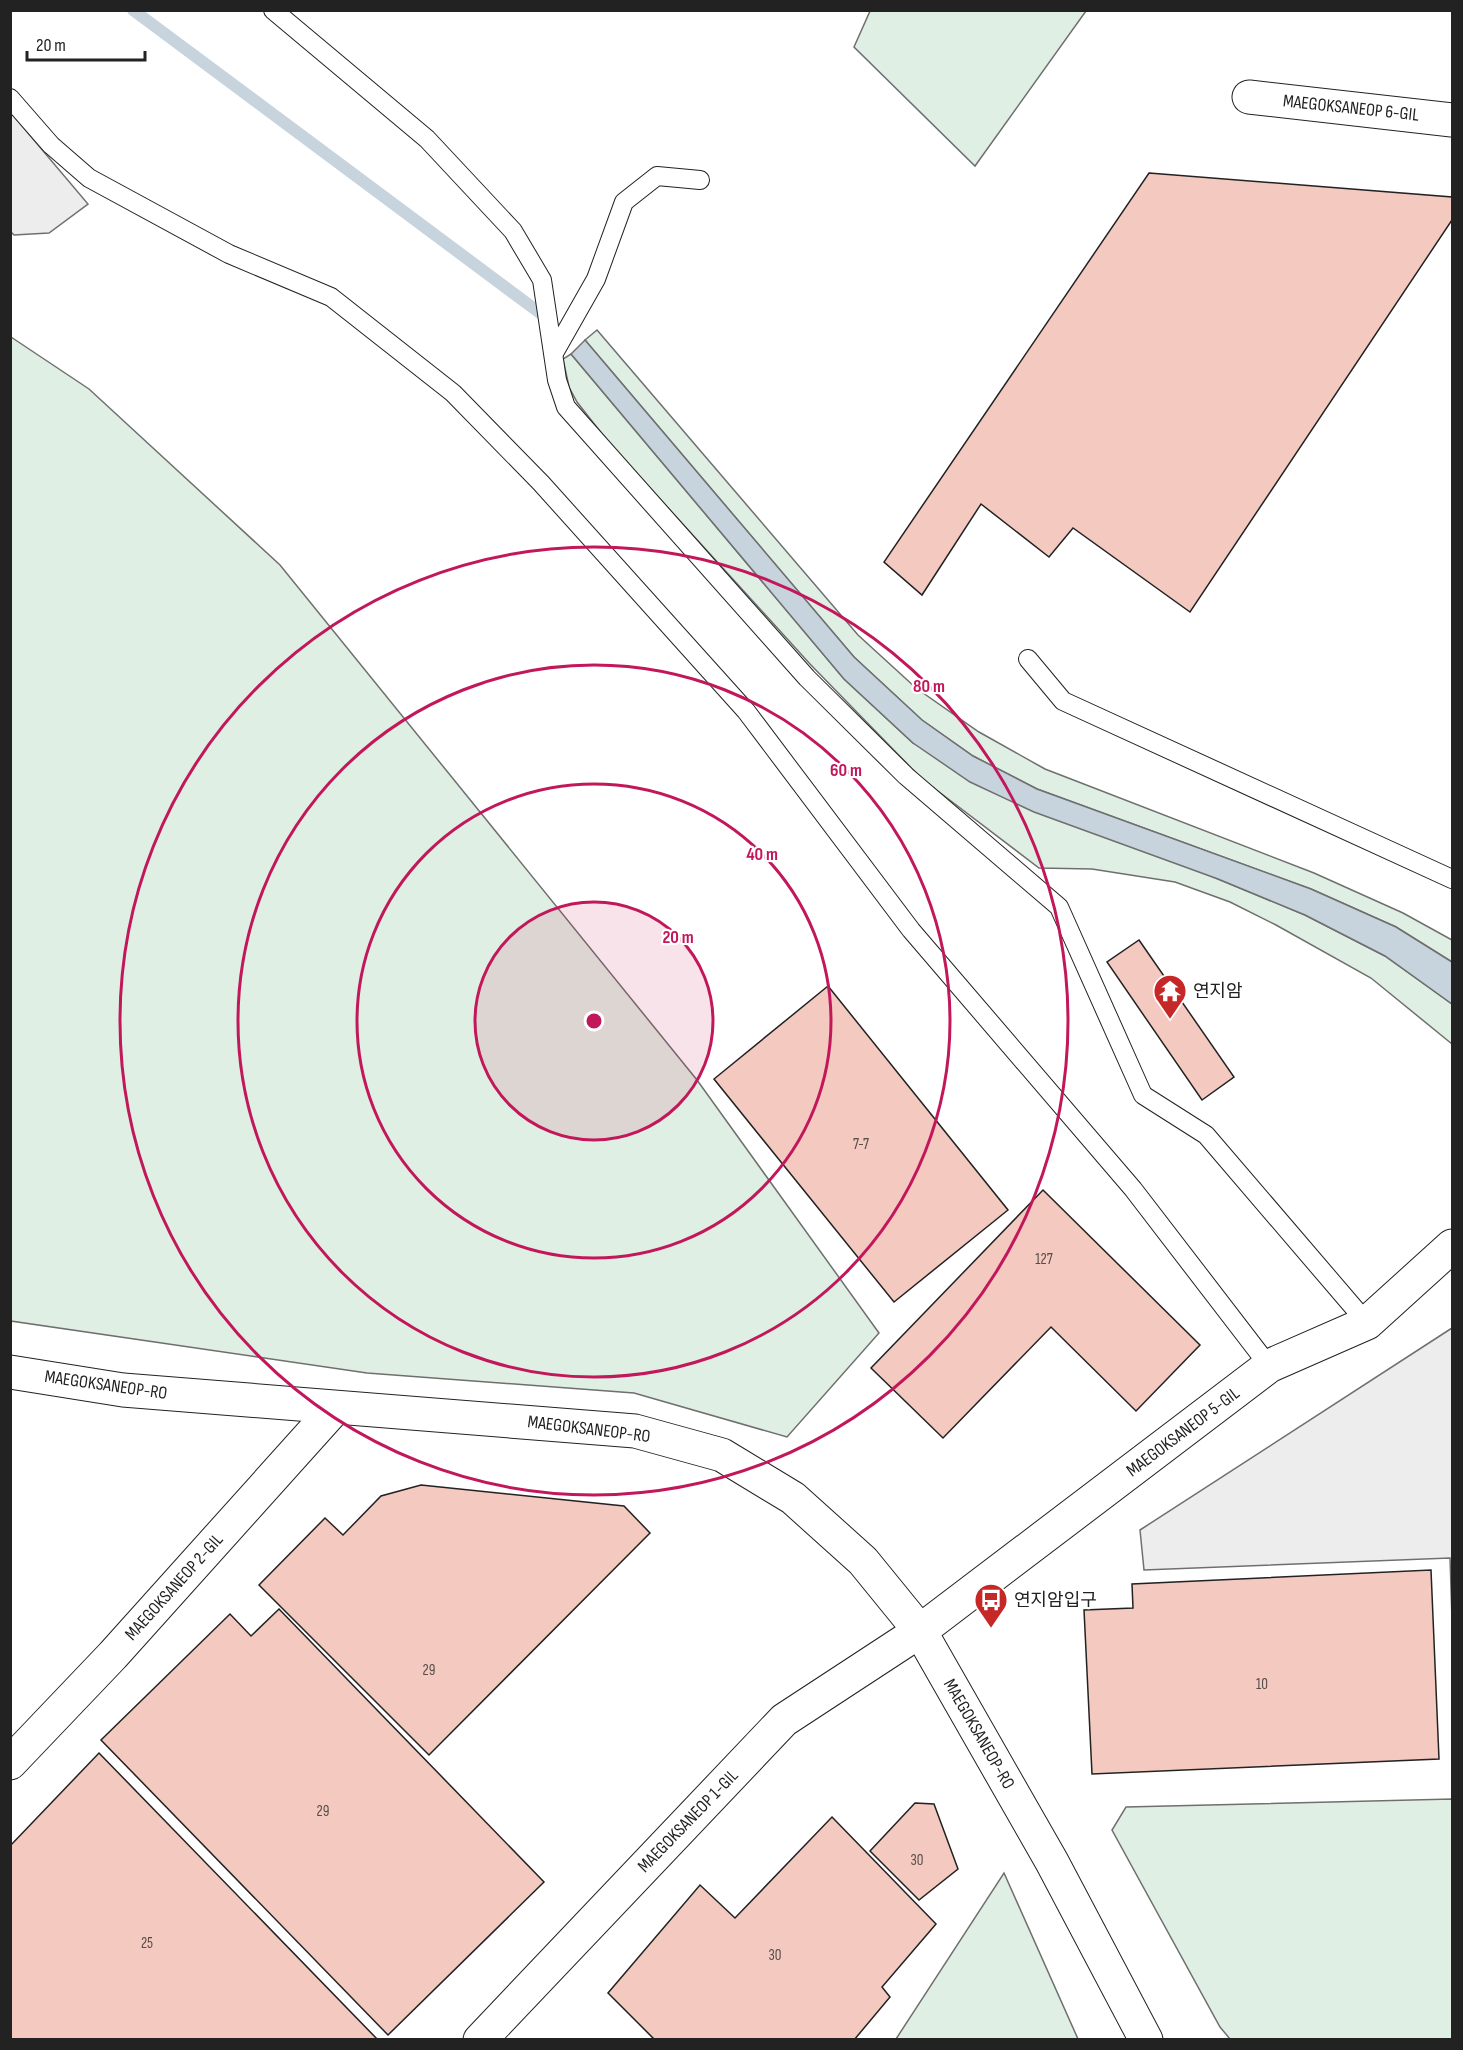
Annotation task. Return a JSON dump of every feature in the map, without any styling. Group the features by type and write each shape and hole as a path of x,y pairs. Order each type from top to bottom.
{"street":[{"name":"MAEGOKSANEOP 6-GIL","path":"1249,97 1452,120"},
{"name":"MAEGOKSANEOP 5-GIL","path":"920,1631 1269,1366 1367,1323 1452,1246"},
{"name":"MAEGOKSANEOP-RO","path":"10,1372 123,1390 334,1409 482,1417 635,1431 722,1455 793,1498 846,1545 863,1561 920,1631 1052,1862 1146,2040"},
{"name":"MAEGOKSANEOP 2-GIL","path":"10,1763 113,1655 334,1409"},
{"name":"MAEGOKSANEOP 1-GIL","path":"480,2040 784,1720 920,1631"}],"lane":[{"path":"273,10 428,139 513,231 542,280 557,380 566,407 807,678 906,776 1059,907 1143,1095 1206,1136 1367,1323"},
{"path":"10,98 51,146 88,178 229,254 331,297 453,393 540,483 746,711 911,930 1133,1189 1269,1366"},
{"path":"554,353 596,279 624,202 657,176 700,180"},
{"path":"1028,659 1063,701 1452,879"}],"green space":[{"path":"870,10 1086,11 975,166 854,47"},
{"path":"597,330 858,635 916,688 979,732 1045,769 1314,873 1403,913 1452,940 1452,962 1396,927 1311,889 1037,789 973,756 922,720 854,657 585,340"},
{"path":"11,337 89,389 280,565 697,1080 879,1333 787,1437 634,1393 367,1373 11,1321"},
{"path":"571,354 844,679 913,743 1218,879 1305,915 1385,956 1452,1004 1452,1044 1371,978 1230,902 1175,882 1092,869 1039,868 922,779 810,664 610,444 577,402 569,387 563,359"},
{"path":"1452,1799 1452,2039 1230,2039 1220,2027 1112,1830 1126,1807"},
{"path":"1004,1873 1078,2039 896,2039"}],"shaded area":[{"path":"11,113 88,204 49,233 14,235 11,232"},
{"path":"585,340 854,657 922,720 973,756 1037,789 1311,889 1396,927 1452,962 1452,1004 1385,956 1305,915 1218,879 1034,812 970,782 913,743 844,679 571,354"},
{"path":"1452,1328 1452,1619 1450,1558 1144,1570 1140,1530"}],"building":[{"path":"1149,173 1452,197 1452,220 1190,612 1073,528 1049,557 981,504 922,595 884,562"},
{"name":"연지암","path":"1139,940 1234,1077 1202,1100 1107,962"},
{"path":"828,986 1008,1210 894,1302 714,1079"},
{"path":"1043,1190 1200,1345 1136,1411 1051,1327 943,1438 871,1368"},
{"path":"421,1485 624,1506 650,1533 429,1755 259,1585 325,1518 343,1535 381,1496"},
{"path":"1431,1570 1439,1759 1092,1774 1084,1610 1133,1608 1132,1584"},
{"path":"279,1609 544,1882 388,2035 101,1740 230,1614 251,1636"},
{"path":"99,1753 378,2040 10,2040 10,1846"},
{"path":"915,1803 934,1804 958,1869 919,1900 870,1851"},
{"path":"832,1817 936,1924 882,1987 890,1997 854,2040 655,2040 608,1993 700,1885 735,1918"}],"waterway":[{"path":"133,10 540,313"}],"place":[{"name":"연지암","path":"1170,1020"},
{"name":"연지암입구","path":"991,1629"}]}
